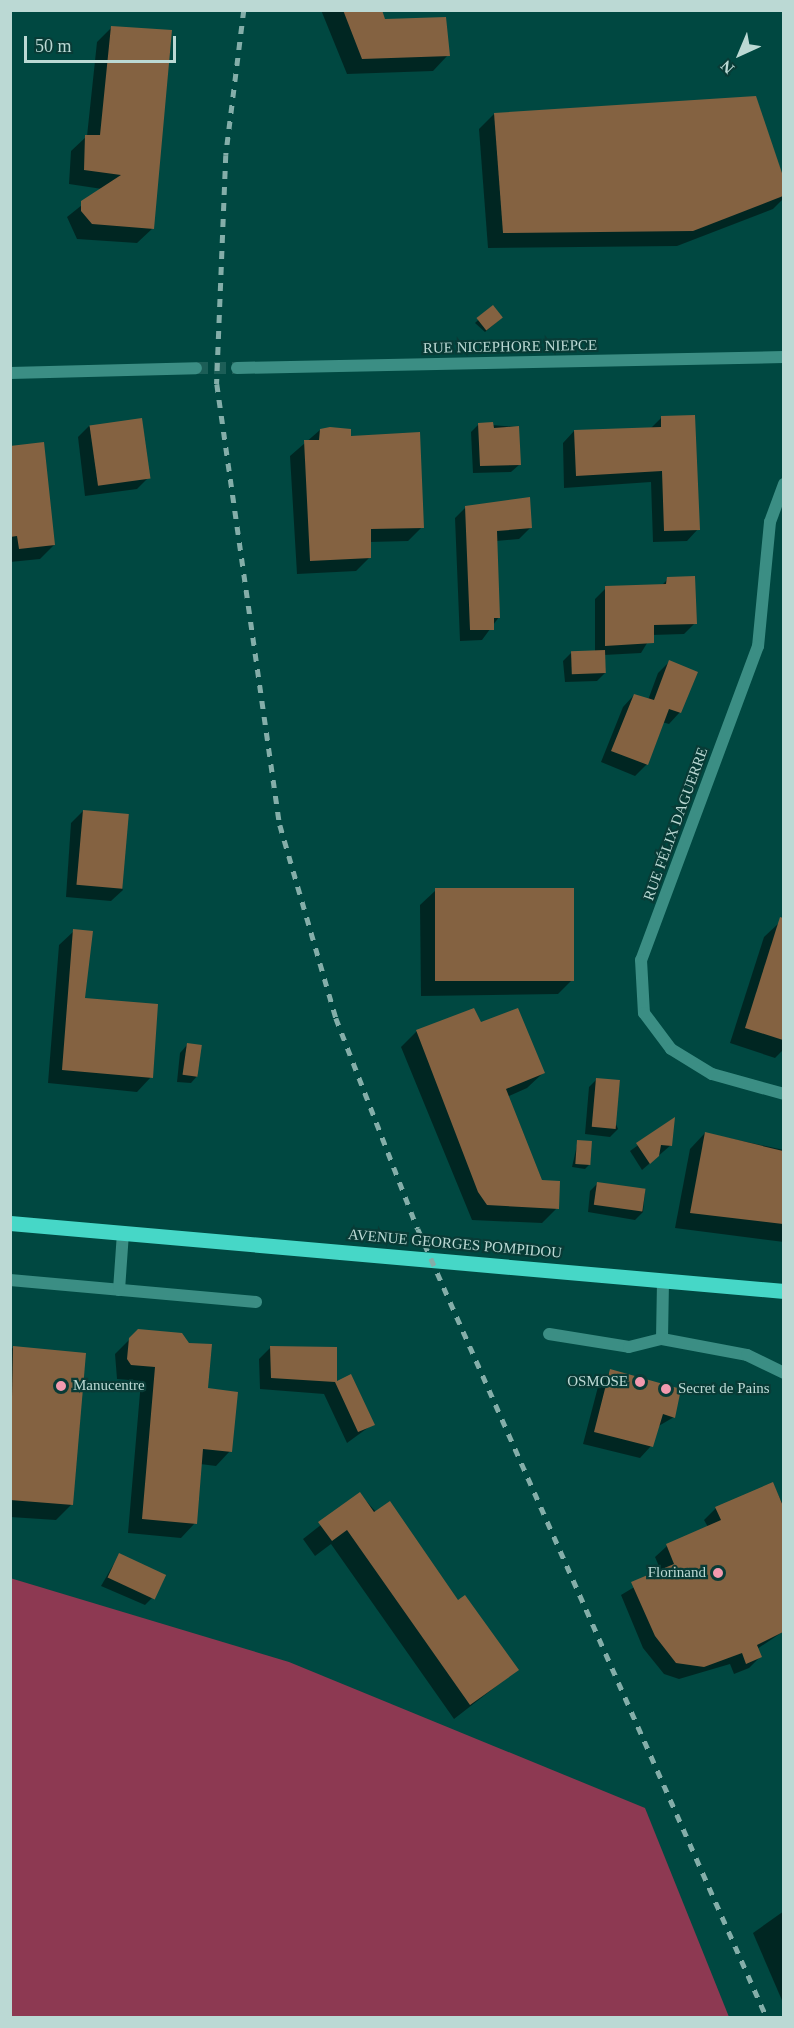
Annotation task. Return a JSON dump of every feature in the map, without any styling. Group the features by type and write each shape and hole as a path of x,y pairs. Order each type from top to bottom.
{"main road":[{"name":"AVENUE GEORGES POMPIDOU","path":"10,1223 783,1291"}],"street":[{"name":"RUE NICEPHORE NIEPCE","path":"237,368 783,357"},
{"path":"10,373 196,368"},
{"name":"RUE FÉLIX DAGUERRE","path":"783,484 770,522 758,646 641,960 644,1012 671,1048 712,1074 783,1094"},
{"path":"119,1290 123,1233"},
{"path":"10,1280 256,1302"},
{"path":"662,1339 663,1281"},
{"path":"549,1334 629,1347 662,1339 747,1355 783,1374"}],"shaded area":[{"path":"10,1578 289,1662 645,1808 729,2017 11,2017"}],"building":[{"path":"343,10 382,10 385,19 446,17 450,56 362,59"},
{"path":"111,26 172,30 154,229 92,224 81,211 81,201 121,175 84,170 85,135 100,135"},
{"path":"756,96 783,176 783,196 693,231 503,233 494,113"},
{"path":"493,305 503,318 486,331 476,318"},
{"path":"695,415 700,530 664,531 662,471 576,476 574,430 661,427 661,416"},
{"path":"142,418 150,478 98,486 90,425"},
{"path":"493,422 494,428 519,426 521,465 480,466 478,423"},
{"path":"330,427 351,429 351,436 420,432 424,528 371,529 371,558 310,561 304,440 319,440 320,429"},
{"path":"44,442 55,545 19,549 17,536 10,537 10,446"},
{"path":"530,497 532,528 497,531 500,618 494,618 494,630 470,630 465,506"},
{"path":"695,576 697,624 654,625 654,643 605,646 605,586 666,584 667,577"},
{"path":"605,650 606,673 572,674 571,651"},
{"path":"669,660 698,672 681,713 669,709 648,765 611,751 634,694 654,700"},
{"path":"83,810 129,814 122,889 76,885"},
{"path":"435,888 574,888 574,981 435,981"},
{"path":"780,917 783,918 783,1040 745,1028"},
{"path":"73,929 93,931 85,998 158,1004 153,1078 62,1070"},
{"path":"474,1008 481,1022 518,1008 545,1073 506,1089 542,1180 560,1181 559,1209 487,1205 478,1192 416,1030"},
{"path":"187,1043 202,1045 197,1077 183,1075"},
{"path":"596,1078 620,1080 616,1129 592,1127"},
{"path":"675,1117 672,1146 661,1145 659,1156 650,1164 636,1143"},
{"path":"705,1132 783,1151 783,1224 690,1213"},
{"path":"577,1140 592,1141 590,1165 575,1164"},
{"path":"597,1182 646,1189 642,1212 594,1205"},
{"path":"138,1329 182,1333 189,1343 212,1344 208,1388 238,1392 232,1452 203,1449 197,1524 142,1519 155,1367 131,1365 127,1359 129,1338"},
{"path":"13,1346 86,1353 73,1505 10,1500"},
{"path":"270,1346 337,1347 337,1381 351,1374 375,1425 358,1432 335,1382 271,1378"},
{"path":"610,1369 681,1389 675,1418 663,1414 653,1447 594,1432"},
{"name":"Florinand","path":"773,1482 783,1506 783,1632 757,1645 762,1657 746,1664 742,1653 704,1667 676,1663 655,1636 631,1582 674,1564 666,1544 721,1520 715,1507"},
{"path":"360,1492 374,1512 390,1501 458,1600 465,1595 519,1670 470,1705 347,1530 332,1541 318,1522"},
{"path":"119,1553 166,1575 155,1599 108,1577"}],"tunnel":[{"path":"196,368 237,368"}],"railway":[{"path":"244,10 226,155 217,384 280,825 336,1018 418,1229 767,2018"}],"place":[{"name":"OSMOSE","path":"640,1382"},
{"name":"Manucentre","path":"61,1386"},
{"name":"Secret de Pains","path":"666,1389"},
{"name":"Florinand","path":"718,1573"}]}
